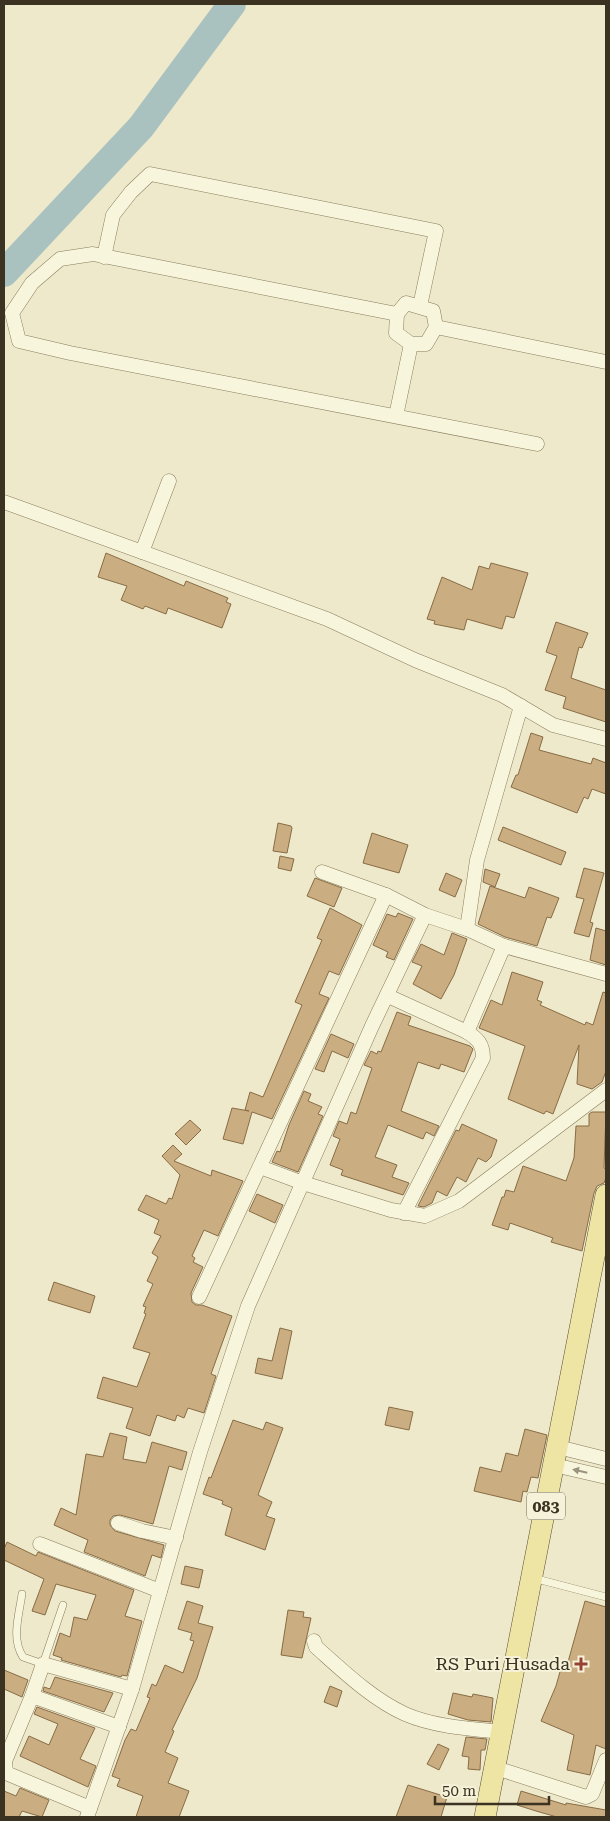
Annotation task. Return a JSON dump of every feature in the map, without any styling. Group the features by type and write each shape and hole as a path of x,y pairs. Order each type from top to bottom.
{"main road":[{"name":"083","path":"485,1817 606,1195"}],"street":[{"path":"104,256 113,215 131,192 150,174 436,231 420,306"},
{"path":"397,314 93,254 60,259 32,284 12,313 18,341 70,353 537,444"},
{"path":"406,303 420,306 433,311 436,327 426,344 411,344 396,333 397,314 406,303"},
{"path":"436,327 606,362"},
{"path":"396,416 411,344"},
{"path":"142,552 169,481"},
{"path":"4,502 326,619 415,660 502,695 553,725 606,739"},
{"path":"467,929 478,860 521,706"},
{"path":"322,872 386,895 425,915 467,929 504,946 606,974"},
{"path":"199,1297 386,895"},
{"path":"132,1689 43,1664 6,1761 6,1773 88,1813 132,1689 200,1452 248,1306 372,1026 388,996 425,915"},
{"path":"467,1032 504,946"},
{"path":"388,996 467,1032 478,1039 483,1048 483,1058 404,1213"},
{"path":"260,1167 303,1184 404,1213 426,1216 459,1201 606,1090"},
{"path":"556,1456 606,1458"},
{"path":"556,1456 606,1477"},
{"path":"118,1523 142,1531 176,1538"},
{"path":"40,1544 160,1591"},
{"path":"314,1640 316,1647 360,1685 405,1714 454,1727 503,1732"},
{"path":"32,1696 118,1727"},
{"path":"496,1768 586,1797 592,1794 606,1760"}],"lane":[{"path":"533,1578 606,1597"},
{"path":"22,1594 16,1642 18,1649 23,1657 43,1664 63,1605"}],"building":[{"path":"106,553 184,586 186,581 228,598 226,602 231,604 222,628 168,608 166,614 145,606 143,609 121,600 127,586 98,577"},
{"path":"491,563 528,573 514,618 506,616 502,629 467,619 464,630 434,624 435,621 427,619 442,577 472,590 479,566 489,569"},
{"path":"556,622 588,633 582,648 579,647 571,678 606,690 606,722 563,708 566,697 545,690 557,656 546,652"},
{"path":"531,733 543,737 539,750 591,764 593,758 606,763 606,794 592,789 588,799 584,797 577,813 511,787 516,775 518,775"},
{"path":"278,823 291,826 292,828 287,853 273,851"},
{"path":"503,827 566,852 561,865 498,840"},
{"path":"372,833 408,845 399,873 363,863"},
{"path":"280,856 294,859 291,871 278,868"},
{"path":"584,868 604,873 590,922 593,923 589,937 574,933 584,899 576,897"},
{"path":"485,869 500,874 495,887 483,882"},
{"path":"446,873 462,880 455,897 439,890"},
{"path":"315,878 342,888 334,907 307,896"},
{"path":"490,886 525,898 529,887 559,898 551,918 547,917 537,946 505,937 478,924"},
{"path":"330,908 362,925 339,975 329,971 319,994 329,998 272,1119 252,1112 243,1144 223,1139 232,1108 249,1111 245,1110 250,1092 263,1097 302,1005 295,1002 322,940 317,938"},
{"path":"398,913 413,919 394,960 386,957 388,952 373,945 387,914 396,917"},
{"path":"596,928 606,931 606,965 590,960"},
{"path":"452,933 467,939 454,975 441,999 413,984 422,966 412,962 421,944 444,955"},
{"path":"512,972 543,982 537,1000 542,1002 540,1005 585,1025 586,1022 593,1025 603,992 606,993 606,1071 602,1082 592,1089 577,1084 579,1045 553,1114 546,1111 544,1114 508,1099 525,1046 479,1028 491,1000 502,1005"},
{"path":"397,1012 411,1017 408,1025 470,1046 473,1049 464,1072 441,1064 439,1069 418,1062 401,1111 439,1126 434,1136 426,1132 423,1139 388,1125 375,1157 397,1165 392,1177 409,1183 403,1195 341,1175 343,1170 330,1165 340,1139 333,1136 339,1121 347,1124 351,1112 356,1114 372,1068 364,1065 371,1051 377,1054 378,1051 381,1052"},
{"path":"331,1034 354,1044 348,1058 332,1051 324,1072 315,1069"},
{"path":"304,1091 311,1094 308,1101 322,1107 318,1114 323,1116 298,1172 272,1162 277,1151 280,1152 289,1125"},
{"path":"592,1112 606,1112 604,1168 606,1169 606,1178 604,1183 597,1186 594,1193 582,1251 551,1242 553,1238 510,1223 508,1230 492,1225 502,1197 504,1197 506,1190 514,1192 523,1166 566,1181 574,1158 576,1126 589,1126 589,1114"},
{"path":"190,1120 201,1130 186,1145 175,1134"},
{"path":"462,1124 497,1140 491,1157 486,1162 478,1158 466,1182 457,1177 447,1196 437,1191 432,1203 424,1207 418,1206 456,1130 459,1131"},
{"path":"173,1145 182,1154 174,1161 211,1176 212,1170 243,1181 218,1236 204,1230 192,1256 195,1258 193,1262 203,1267 191,1293 192,1302 196,1305 202,1305 232,1316 211,1374 216,1376 204,1413 188,1408 184,1418 177,1415 175,1421 157,1415 150,1436 126,1428 133,1408 97,1398 103,1377 137,1387 150,1353 133,1348 146,1314 144,1313 146,1307 143,1306 153,1284 147,1281 158,1257 152,1253 161,1236 154,1233 159,1220 138,1210 146,1195 166,1204 169,1198 172,1199 180,1175 162,1156"},
{"path":"257,1194 283,1205 275,1223 249,1211"},
{"path":"54,1282 95,1296 90,1313 48,1300"},
{"path":"280,1328 292,1331 282,1379 255,1373 258,1358 272,1361"},
{"path":"389,1407 413,1412 409,1430 385,1425"},
{"path":"233,1420 263,1430 266,1422 283,1428 258,1495 272,1502 266,1516 275,1519 265,1550 225,1535 232,1508 222,1504 223,1501 203,1494"},
{"path":"525,1429 547,1435 538,1478 531,1477 527,1492 523,1491 521,1502 474,1491 480,1467 501,1472 506,1453 518,1456"},
{"path":"110,1433 127,1437 123,1459 146,1463 152,1442 187,1452 182,1470 169,1466 153,1524 120,1515 113,1516 110,1520 110,1525 115,1531 164,1545 161,1558 152,1555 145,1576 84,1552 88,1540 54,1525 61,1508 76,1515 86,1454 103,1457"},
{"path":"7,1542 36,1556 38,1552 134,1590 125,1616 142,1621 127,1676 122,1675 121,1677 61,1660 62,1658 53,1655 60,1633 70,1637 74,1617 87,1620 96,1595 56,1584 45,1615 32,1611 44,1579 4,1560 4,1549"},
{"path":"185,1566 203,1570 199,1588 181,1584"},
{"path":"187,1601 203,1606 198,1623 213,1627 197,1678 172,1730 174,1731 165,1752 178,1758 168,1783 189,1791 179,1817 136,1817 143,1796 117,1786 120,1779 112,1776 125,1740 131,1729 136,1731 150,1698 147,1697 152,1684 156,1686 165,1665 183,1673 194,1641 190,1640 192,1633 178,1629"},
{"name":"RS Puri Husada","path":"585,1601 606,1607 606,1749 596,1745 590,1775 567,1770 574,1735 541,1721 556,1686 563,1661 568,1662"},
{"path":"288,1610 304,1612 303,1617 311,1618 302,1658 281,1655"},
{"path":"4,1670 28,1680 22,1697 4,1689"},
{"path":"55,1677 113,1693 104,1712 43,1691 44,1687 50,1689"},
{"path":"330,1686 342,1691 337,1707 324,1702"},
{"path":"453,1693 472,1697 473,1694 493,1698 491,1722 468,1720 448,1714"},
{"path":"37,1707 95,1728 80,1759 96,1766 88,1787 20,1756 29,1736 49,1745 58,1724 34,1714"},
{"path":"466,1737 487,1739 485,1750 481,1750 480,1770 468,1769 469,1757 462,1756"},
{"path":"438,1744 449,1749 439,1770 427,1764"},
{"path":"408,1785 447,1797 441,1817 396,1817"},
{"path":"20,1788 49,1800 42,1817 22,1811 19,1817 4,1817 4,1791 16,1796"},
{"path":"521,1791 566,1805 566,1803 606,1810 606,1817 557,1817 536,1811 517,1805"}],"waterway":[{"path":"4,273 141,127 232,4"}],"place":[{"name":"RS Puri Husada","path":"581,1664"}]}
